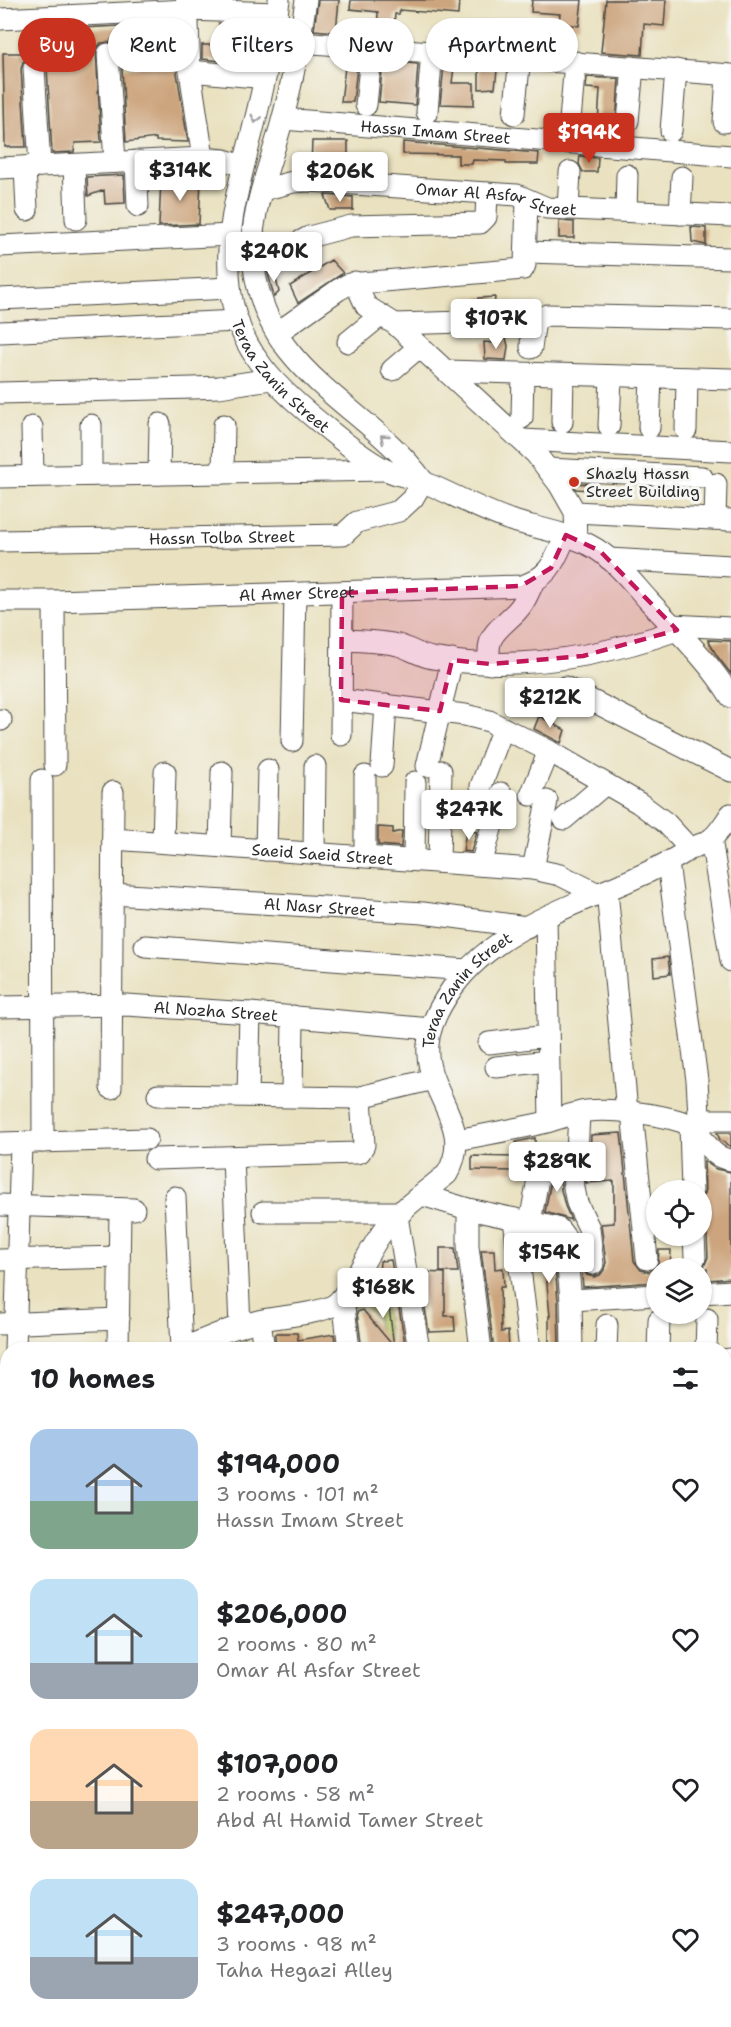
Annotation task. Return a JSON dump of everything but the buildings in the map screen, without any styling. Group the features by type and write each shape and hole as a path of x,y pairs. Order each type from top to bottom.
{"street":[{"name":"Teraa Zanin Street","path":"303,18 306,0"},
{"path":"0,19 187,5 278,6"},
{"name":"Teraa Zanin Street","path":"278,6 265,78 232,215 230,288 238,321 248,343 271,379 291,399 350,446 385,470 423,481 490,512 571,537 600,551 674,627 728,688"},
{"path":"578,63 729,75 724,122"},
{"path":"628,121 633,67"},
{"path":"671,131 676,70"},
{"path":"27,210 33,167 34,72"},
{"path":"111,72 126,162 138,206"},
{"path":"190,72 203,158"},
{"path":"198,72 265,78"},
{"name":"Teraa Zanin Street","path":"293,72 283,119 255,215 254,266 264,308 277,333 300,364 392,445 423,481"},
{"path":"366,105 369,72"},
{"path":"427,112 430,72"},
{"path":"514,114 518,72"},
{"path":"570,121 574,72"},
{"name":"Hassn Imam Street","path":"283,119 731,156"},
{"path":"0,168 203,158 224,160 243,166"},
{"path":"74,165 76,219"},
{"path":"568,209 570,172"},
{"path":"626,211 627,175"},
{"path":"680,214 682,177"},
{"name":"Omar Al Asfar Street","path":"262,190 304,181 517,195 540,206 568,209 731,216"},
{"path":"254,266 309,237 337,229 366,225 480,223 486,218 487,193"},
{"path":"277,333 338,290 355,282 522,269 525,266 527,200"},
{"path":"0,246 231,235"},
{"path":"526,252 731,258"},
{"path":"355,282 366,306 388,320 523,441 548,469 575,512 571,537 551,567 532,583 521,605 495,631 488,653 490,664"},
{"path":"0,299 230,288"},
{"path":"522,418 536,320 547,315 731,319"},
{"path":"348,342 388,320 532,320 531,348"},
{"path":"0,332 238,321"},
{"path":"392,370 419,347"},
{"path":"447,371 731,379"},
{"path":"562,422 563,375"},
{"path":"609,426 611,376"},
{"path":"649,428 651,377"},
{"path":"686,430 687,378"},
{"path":"0,393 219,387 271,379"},
{"path":"159,474 160,424"},
{"path":"91,425 91,475"},
{"path":"223,473 224,425"},
{"path":"32,427 33,476"},
{"path":"523,441 731,451"},
{"path":"548,469 719,479 723,520 575,512"},
{"path":"0,477 385,470"},
{"name":"Hassn Tolba Street","path":"0,541 344,535 357,522 399,511 413,498 423,481"},
{"path":"609,559 731,566"},
{"name":"Al Amer Street","path":"0,601 342,593 521,586 532,583"},
{"path":"341,735 342,593"},
{"path":"292,741 295,594"},
{"path":"43,1142 48,772 54,601"},
{"path":"342,640 391,644 429,657 490,664 583,656 631,646 674,627 731,628"},
{"path":"414,860 428,773 452,660"},
{"path":"565,687 731,771"},
{"path":"341,700 481,718 549,751 656,815 690,849"},
{"path":"365,856 374,771 386,705"},
{"path":"481,786 503,728"},
{"path":"533,868 539,798 549,751"},
{"path":"314,853 315,766"},
{"path":"266,850 268,770"},
{"path":"163,842 165,772"},
{"path":"220,846 222,772"},
{"path":"428,773 439,862"},
{"path":"564,819 606,784"},
{"path":"111,1088 113,792"},
{"path":"481,865 501,793"},
{"name":"Teraa Zanin Street","path":"457,1140 453,1123 433,1079 428,1054 431,1029 452,988 467,970 485,953 536,922 668,863 711,839 731,814"},
{"name":"Saeid Saeid Street","path":"112,839 533,868 560,875 603,892"},
{"path":"711,839 731,961"},
{"path":"668,863 697,1080 693,1180"},
{"path":"603,892 647,1258"},
{"name":"Al Nasr Street","path":"112,894 536,922"},
{"path":"536,922 547,1036 549,1121"},
{"path":"145,946 467,970"},
{"name":"Al Nozha Street","path":"0,1007 111,1005 293,1016 431,1029"},
{"path":"248,1095 250,1013"},
{"path":"292,1096 293,1016"},
{"path":"489,1043 547,1036"},
{"path":"495,1067 548,1061"},
{"path":"158,1095 361,1097 433,1079"},
{"path":"155,1159 360,1152 364,1145 361,1097"},
{"path":"208,1342 240,1327 260,1321 328,1308 343,1298 378,1238 399,1214 447,1174 455,1158 457,1140 579,1113 608,1110 696,1126 731,1120"},
{"path":"579,1113 577,1154 573,1171 574,1188 577,1203 589,1228 593,1264"},
{"path":"696,1126 710,1150 721,1159 731,1160"},
{"path":"0,1143 147,1139"},
{"path":"13,1342 8,1324 10,1205 21,1143"},
{"path":"233,1157 240,1327"},
{"path":"530,1342 522,1221 541,1162"},
{"path":"422,1195 468,1209 553,1227 563,1233 571,1300 572,1342"},
{"path":"175,1197 181,1342"},
{"path":"10,1205 127,1209 119,1257 118,1342"},
{"path":"468,1209 468,1246 480,1342"},
{"path":"263,1212 399,1214"},
{"path":"399,1214 418,1342"},
{"path":"694,1246 695,1257"},
{"path":"9,1260 119,1257"},
{"path":"712,1292 731,1291"},
{"path":"571,1300 646,1296"},
{"path":"343,1298 348,1342"},
{"path":"8,1324 119,1319"},
{"path":"260,1321 263,1342"},
{"path":"658,1342 659,1324"},
{"path":"706,1324 706,1342"},
{"path":"606,1342 607,1325"}],"highlighted area":[{"path":"566,535 600,551 677,630 583,656 490,664 452,660 440,711 341,700 342,593 521,586 551,568"}],"green space":[{"path":"375,1272 382,1280 389,1342 381,1342 376,1316 363,1305 350,1307 351,1288"}],"place":[{"name":"Shazly Hassn Street Building","path":"574,482"}]}
